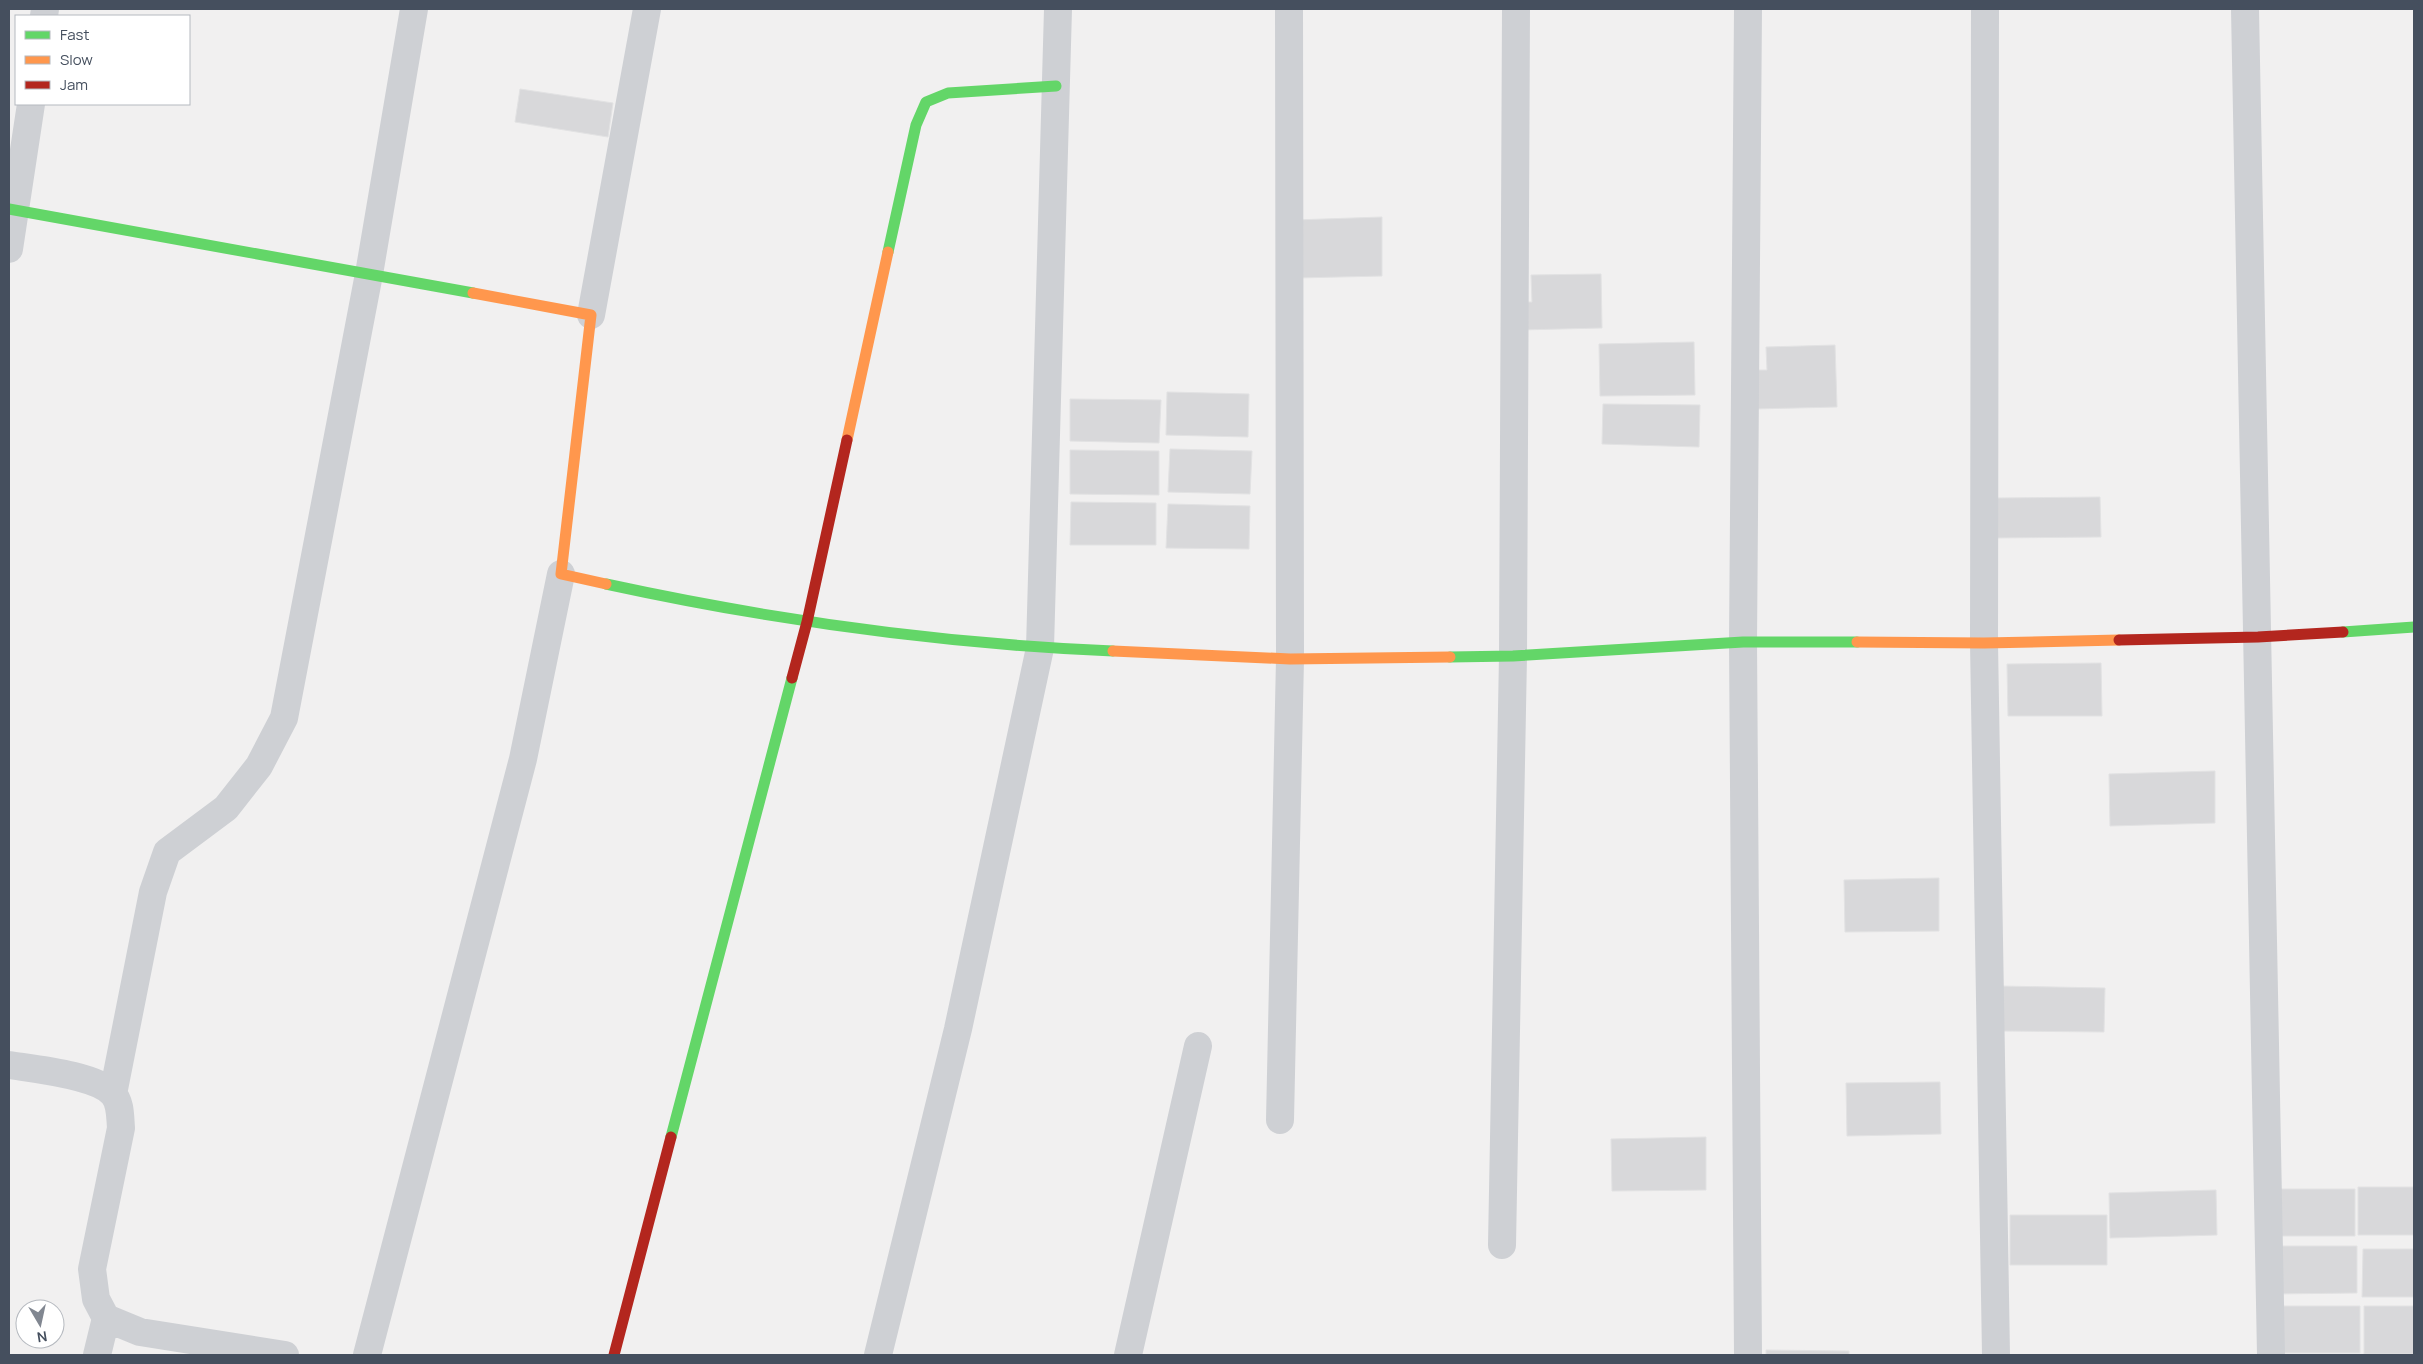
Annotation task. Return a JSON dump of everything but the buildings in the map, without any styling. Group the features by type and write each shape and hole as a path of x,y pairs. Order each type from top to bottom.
{"street":[{"path":"113,1094 153,892 167,852 226,808 260,766 284,718 369,274 414,9"},
{"path":"367,1355 523,759 561,574 591,315 647,9"},
{"path":"878,1355 958,1029 1040,648 1058,9"},
{"path":"1280,1120 1290,659 1289,9"},
{"path":"1502,1245 1513,656 1516,9"},
{"path":"1748,9 1742,642 1748,1355"},
{"path":"1985,9 1984,643 1996,1355"},
{"path":"2245,9 2271,1355"},
{"path":"614,1355 807,622 916,125 926,102 948,93 1056,86"},
{"path":"9,249 12,209 31,105"},
{"path":"12,209 591,315"},
{"path":"561,574 649,593 807,622 1040,648 1290,659 1513,656 1742,642 1984,643 2258,637 2414,627"},
{"path":"1128,1355 1198,1046"},
{"path":"9,1065 91,1081 113,1094 119,1107 121,1128 92,1269 96,1299 106,1318 140,1332 285,1355"},
{"path":"97,1355 106,1318"}],"traffic: fast":[{"path":"888,252 916,125 926,102 948,93 1056,86"},
{"path":"9,209 473,293"},
{"path":"606,584 731,609 858,628 985,643 1113,651"},
{"path":"2343,632 2414,627"},
{"path":"1450,657 1513,656 1743,642 1857,642"},
{"path":"671,1137 792,678"}],"traffic: slow":[{"path":"847,440 888,252"},
{"path":"473,293 591,315 561,574 606,584"},
{"path":"1857,642 1984,643 2119,640"},
{"path":"1113,651 1290,659 1450,657"}],"traffic: jam":[{"path":"792,678 807,622 847,440"},
{"path":"2119,640 2258,637 2343,632"},
{"path":"614,1355 671,1137"}]}
